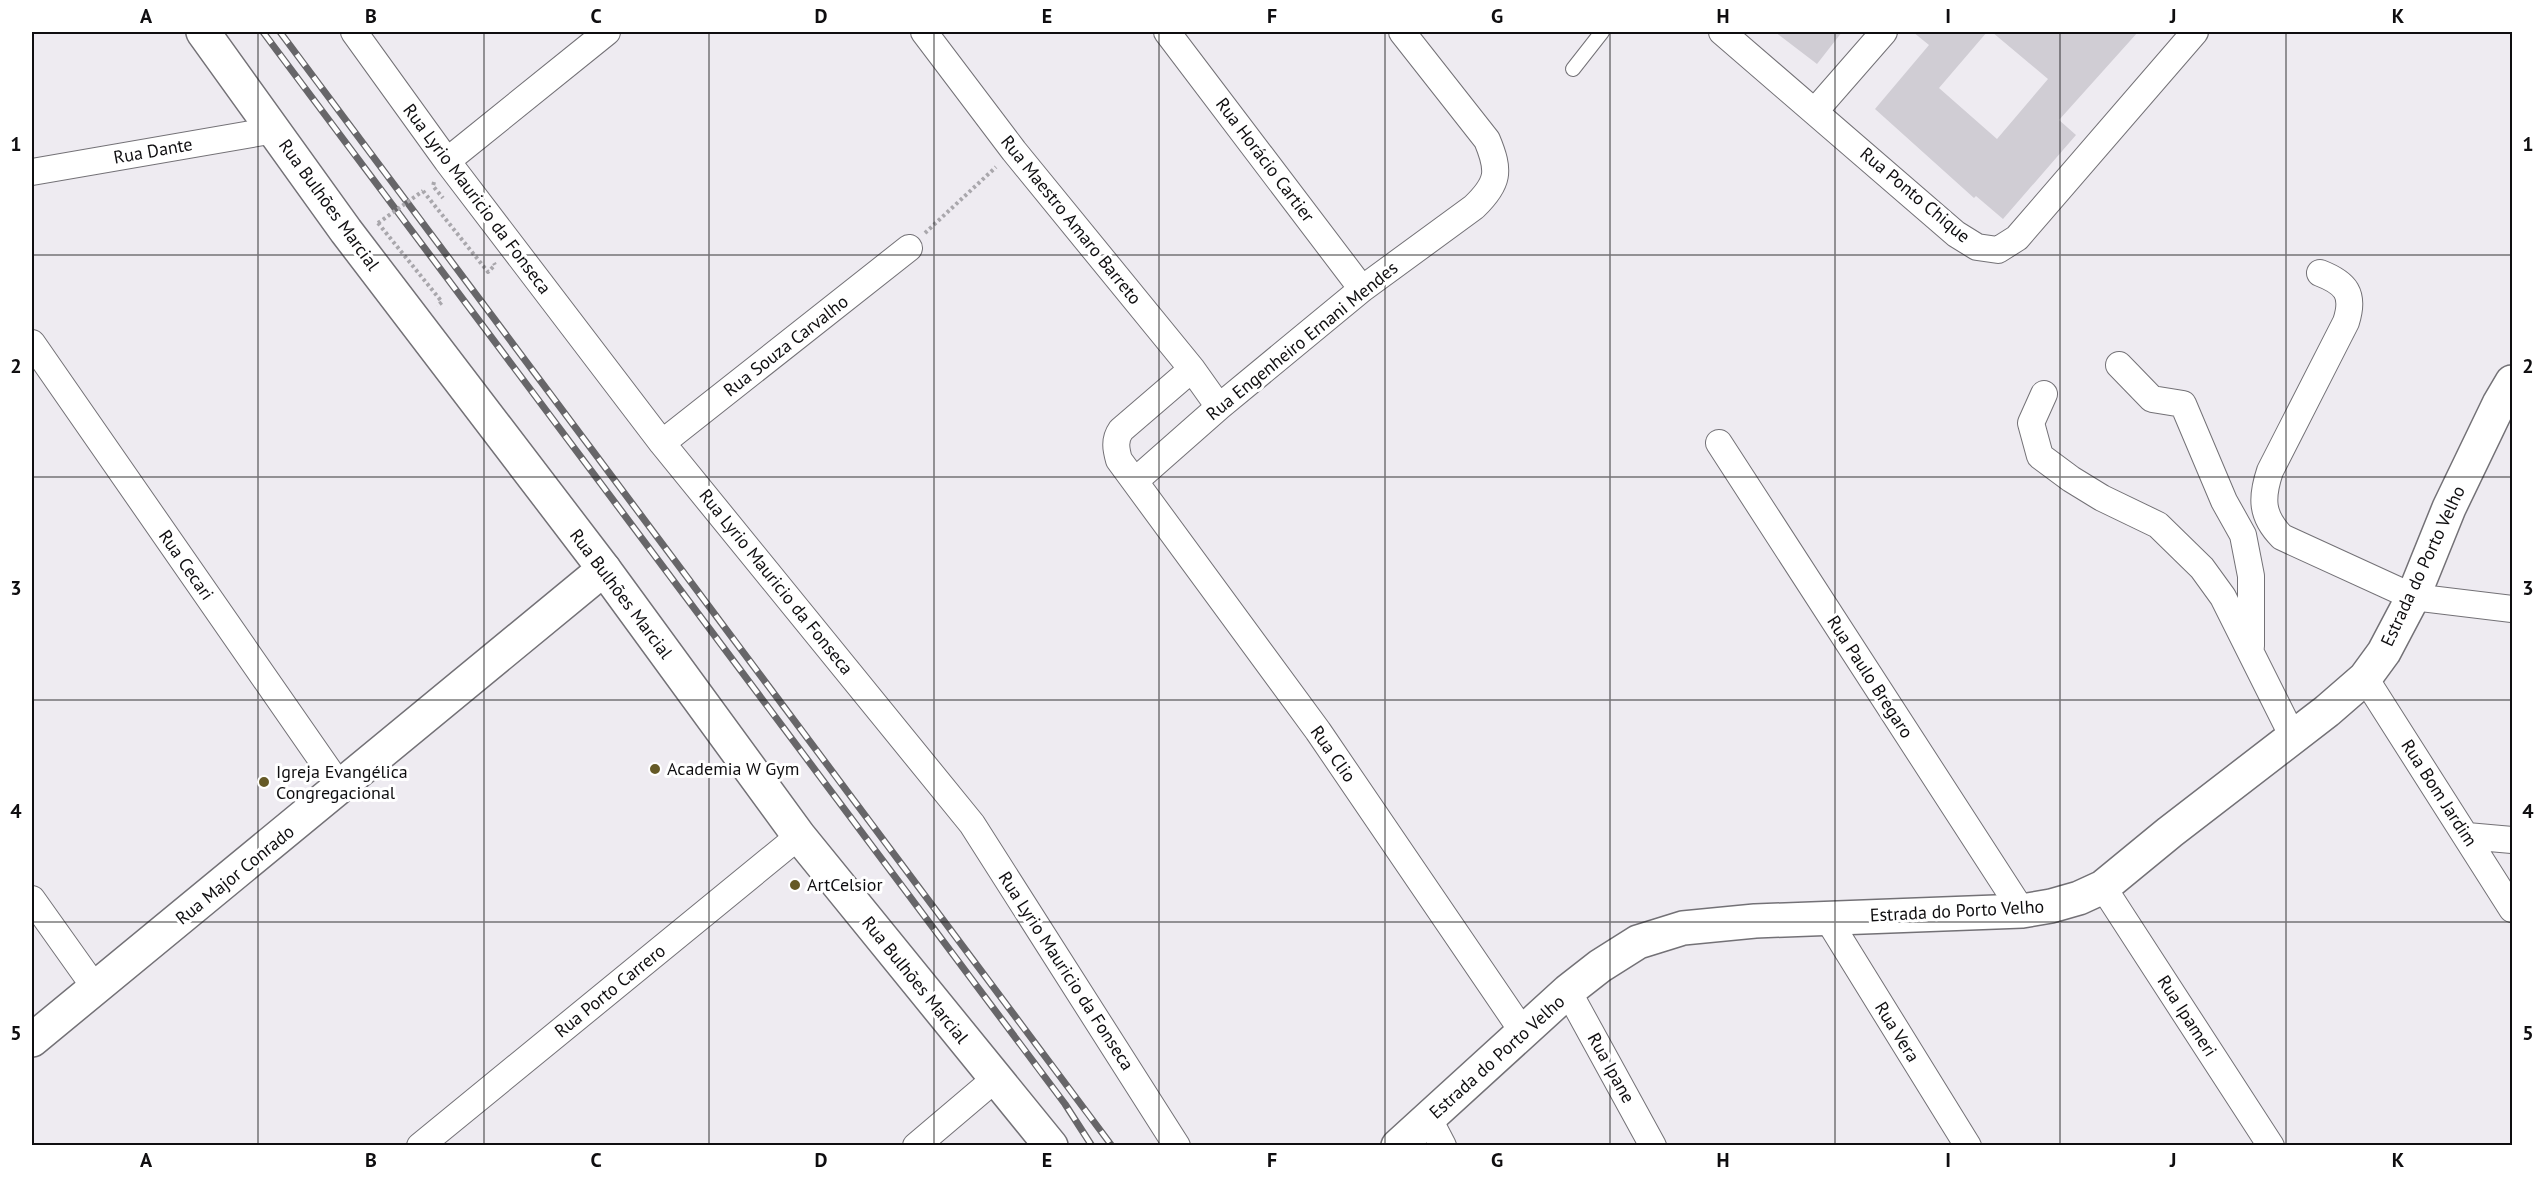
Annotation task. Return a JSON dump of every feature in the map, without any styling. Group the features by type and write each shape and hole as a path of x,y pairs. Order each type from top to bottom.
{"street":[{"name":"Rua Bulhões Marcial","path":"203,32 346,231 604,569 799,836 1051,1146"},
{"name":"Rua Lyrio Mauricio da Fonseca","path":"354,32 442,155 662,443 972,824 1178,1146"},
{"path":"442,155 608,32"},
{"name":"Rua Maestro Amaro Barreto","path":"924,32 1014,150 1192,369 1219,407"},
{"name":"Rua Horácio Cartier","path":"1167,32 1362,289"},
{"name":"Rua Engenheiro Ernani Mendes","path":"1136,481 1219,407 1362,289 1474,207 1490,192 1496,177 1495,159 1487,140 1402,32"},
{"name":"Rua Ponto Chique","path":"1722,32 1956,234 1977,247 1998,250 2017,238 2195,32"},
{"path":"1815,111 1884,32"},
{"name":"Rua Dante","path":"32,172 275,130"},
{"name":"Rua Souza Carvalho","path":"662,443 909,248"},
{"path":"2320,273 2335,279 2345,287 2350,298 2350,310 2270,471 2264,489 2264,508 2270,525 2282,537 2413,597 2512,609"},
{"name":"Rua Cecari","path":"32,343 341,788"},
{"path":"2119,365 2152,399 2183,404 2224,501 2243,535 2251,576 2251,652"},
{"name":"Rua Clio","path":"1192,369 1117,436 1116,448 1119,460 1318,731 1523,1032"},
{"name":"Estrada do Porto Velho","path":"1398,1146 1436,1132 1523,1032 1600,966 1638,942 1683,928 1755,921 2022,911 2051,906 2103,887 2365,678 2384,652 2413,597 2449,508 2512,382"},
{"path":"2044,394 2031,423 2040,456 2102,498 2158,525 2212,580 2293,737"},
{"name":"Rua Paulo Bregaro","path":"1719,443 2022,911"},
{"name":"Rua Major Conrado","path":"32,1040 341,788 604,569"},
{"name":"Rua Bom Jardim","path":"2365,678 2512,909"},
{"name":"Rua Porto Carrero","path":"420,1146 799,836"},
{"path":"2467,836 2512,840"},
{"name":"Rua Ipameri","path":"2103,887 2271,1146"},
{"path":"32,899 96,989"},
{"name":"Rua Vera","path":"1827,918 1968,1146"},
{"name":"Rua Ipane","path":"1568,992 1653,1146"},
{"path":"916,1146 995,1079"},
{"path":"1019,1109 1031,1146"}],"lane":[{"path":"1573,69 1602,32"}],"path":[{"path":"909,248 1014,150"},
{"path":"442,155 433,186 447,203"},
{"path":"378,223 423,191 488,272 495,265 488,256"}],"building":[{"path":"1775,32 1842,32 1817,64"},
{"path":"1913,32 1987,32 1939,88 1997,139 2048,79 1992,32 2138,32 2059,120 2076,135 2003,219 1976,196 1974,198 1875,109 1929,45"}],"railway":[{"path":"263,32 1065,1104 1092,1146"},
{"path":"280,32 1112,1146"}],"place":[{"name":"Academia W Gym","path":"655,769"},
{"name":"Igreja Evangélica Congregacional","path":"264,782"},
{"name":"ArtCelsior","path":"795,885"}]}
